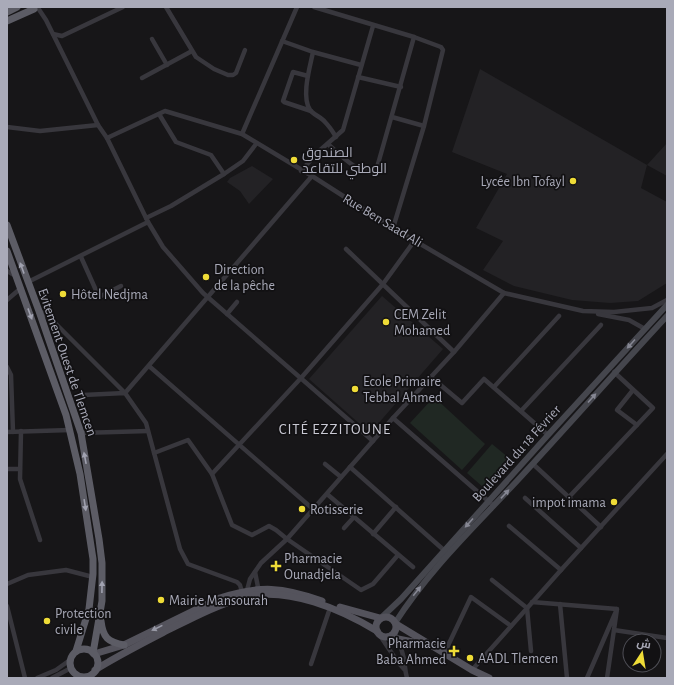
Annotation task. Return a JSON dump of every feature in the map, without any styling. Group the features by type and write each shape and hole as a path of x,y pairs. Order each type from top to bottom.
{"highway":[{"path":"7,12 17,7"},
{"path":"7,21 36,8"},
{"name":"Evitement Ouest de Tlemcen","path":"7,225 39,311 81,433 102,563 100,615 94,654"},
{"name":"Evitement Ouest de Tlemcen","path":"7,251 66,415 80,474 93,559 93,577 89,609 76,651"},
{"path":"100,615 102,630 105,637 111,642 124,645"},
{"path":"87,649 94,654 97,662 95,670 88,676 78,675 71,672 70,660 76,651 87,649"}],"main road":[{"name":"Boulevard du 18 Février","path":"396,624 410,599 489,501 667,305"},
{"name":"Boulevard du 18 Février","path":"381,618 494,506 614,372 667,316"},
{"path":"94,654 124,645 220,598 245,593 282,590 297,592 354,612 381,618 390,617 396,624 431,646 472,670 489,678"},
{"path":"259,592 289,596 330,608 354,618 378,633 388,636 396,635 431,646"},
{"path":"95,670 120,655 245,593"},
{"path":"378,633 376,623 381,618"},
{"path":"396,624 396,635"}],"street":[{"path":"53,34 62,36 123,7"},
{"path":"166,7 196,57 214,69 228,75 233,75 236,73 245,50"},
{"path":"242,134 297,7"},
{"path":"314,7 373,26 414,37 441,47 443,50 424,126 393,228"},
{"path":"36,8 46,20 98,125 107,138 147,220 163,247 209,297 227,314 373,441"},
{"path":"301,170 318,152 343,130 373,26"},
{"path":"328,144 355,166 368,173 374,173 378,168 414,37"},
{"path":"152,39 167,65"},
{"path":"282,41 361,66"},
{"path":"142,78 192,51"},
{"path":"311,111 306,95 313,52"},
{"path":"308,76 293,72 283,101 311,111 325,121 336,137"},
{"path":"358,76 401,88"},
{"name":"Rue Ben Saad Ali","path":"160,114 165,112 242,134 256,144 312,176 393,228 504,293 582,311 614,312 652,308 667,300"},
{"path":"107,138 160,114 176,142 211,155 224,174"},
{"path":"392,117 424,126"},
{"path":"7,127 40,130 98,125"},
{"path":"28,282 81,257 224,174 243,161 256,144"},
{"path":"83,395 125,393 312,176"},
{"path":"212,474 301,378 383,284 415,240"},
{"path":"346,249 454,352"},
{"path":"81,257 99,297 121,286"},
{"path":"7,271 17,276"},
{"path":"7,300 21,288"},
{"path":"245,593 248,584 261,563 287,540 314,510 341,477 454,352 504,293"},
{"path":"227,314 237,302"},
{"path":"39,311 53,320 125,393 146,423 180,550 188,564 237,582 245,593"},
{"path":"582,311 629,320 645,329"},
{"path":"494,388 559,316"},
{"path":"521,411 601,325"},
{"path":"149,366 314,510"},
{"path":"7,367 11,375 10,402 13,432"},
{"path":"569,497 653,408 614,372"},
{"path":"431,377 462,403 484,378 548,435"},
{"path":"633,390 617,410 637,425"},
{"path":"393,418 494,506"},
{"path":"7,432 70,430"},
{"path":"20,431 20,480 40,540"},
{"path":"81,433 148,431"},
{"path":"154,453 188,440 212,474 232,525 252,535 269,526 287,540 361,590 373,584 398,555"},
{"path":"472,670 580,548 667,454"},
{"path":"325,464 341,477"},
{"path":"533,464 601,526"},
{"path":"350,467 446,553"},
{"path":"7,469 20,469"},
{"path":"327,494 413,567"},
{"path":"524,498 580,548"},
{"path":"374,534 396,508"},
{"path":"344,528 354,517"},
{"path":"509,526 561,570"},
{"path":"7,584 28,575 66,570 93,577"},
{"path":"255,572 259,592"},
{"path":"492,580 526,608 531,651"},
{"path":"444,654 471,597 511,626"},
{"path":"532,602 617,609"},
{"path":"560,604 567,678"},
{"path":"7,606 25,678"},
{"path":"311,664 330,608"},
{"path":"607,678 617,609"},
{"path":"587,678 617,609"},
{"path":"614,630 667,638"},
{"path":"378,633 396,661 404,669"},
{"path":"396,635 404,659 404,669 407,678"},
{"path":"37,678 56,670 70,660"},
{"path":"52,678 71,672"}],"shaded area":[{"name":"Lycée Ibn Tofayl","path":"480,69 647,165 641,188 667,202 667,283 638,301 610,303 572,300 514,286 483,270 503,241 476,228 507,174 452,152"},
{"path":"667,143 667,176 647,165"},
{"path":"252,166 273,179 249,204 240,191 227,182 230,178"},
{"name":"CEM Zelit Mohamed","path":"382,296 443,349 370,433 309,379"},
{"path":"434,397 485,444 462,470 410,423"},
{"path":"492,444 509,458 483,487 467,473"}],"place":[{"name":"الصندوق الوطني للتقاعد","path":"294,160"},
{"name":"Lycée Ibn Tofayl","path":"573,181"},
{"name":"Direction de la pêche","path":"206,277"},
{"name":"Hôtel Nedjma","path":"63,294"},
{"name":"CEM Zelit Mohamed","path":"386,322"},
{"name":"Ecole Primaire Tebbal Ahmed","path":"355,389"},
{"name":"impot imama","path":"614,502"},
{"name":"Rotisserie","path":"302,509"},
{"name":"Pharmacie Ounadjela","path":"276,566"},
{"name":"Mairie Mansourah","path":"161,600"},
{"name":"Protection civile","path":"47,621"},
{"name":"Pharmacie Baba Ahmed","path":"454,651"},
{"name":"AADL Tlemcen","path":"470,658"}],"district":[{"name":"CITÉ EZZITOUNE","path":"335,429"}]}
